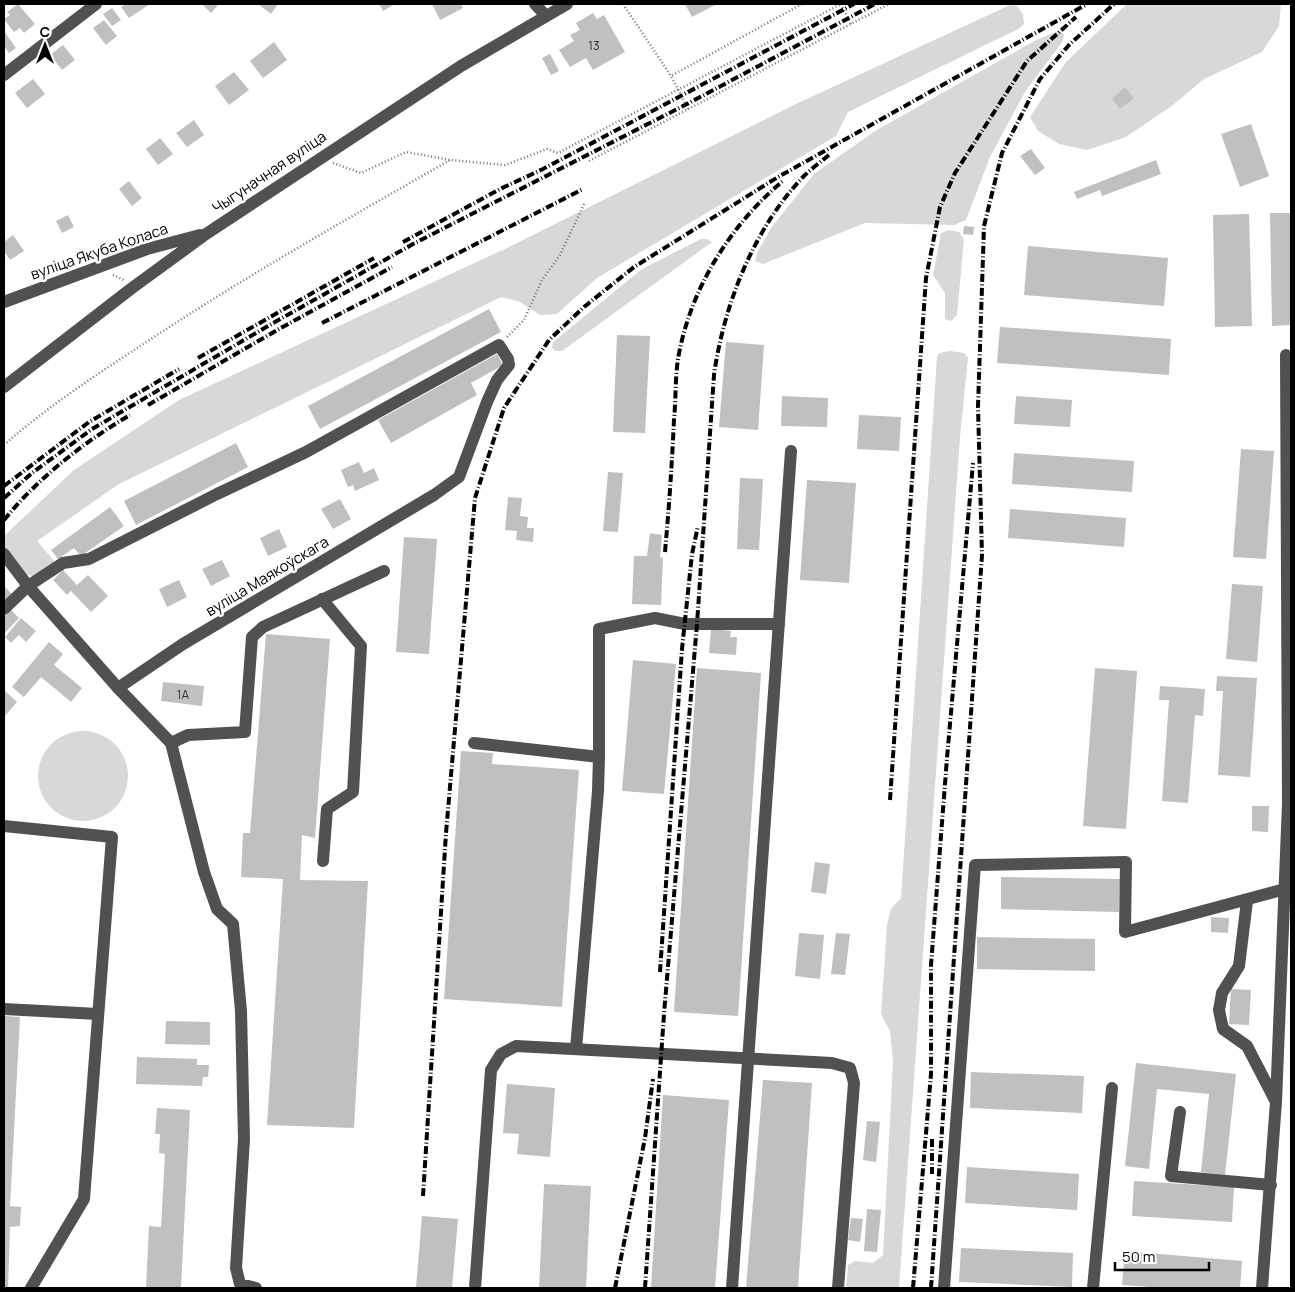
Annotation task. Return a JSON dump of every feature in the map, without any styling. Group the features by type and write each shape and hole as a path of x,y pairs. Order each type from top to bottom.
{"street":[{"path":"4,75 96,4"},
{"path":"535,4 546,16"},
{"name":"Чыгуначная вуліца","path":"4,387 206,234 460,66 567,4"},
{"name":"вуліца Якуба Коласа","path":"4,302 147,249 206,234"},
{"path":"147,249 159,268"},
{"path":"4,609 28,586 63,563 89,559 217,494 306,452 499,345"},
{"name":"вуліца Маякоўскага","path":"118,688 183,644 434,495 459,477 487,402 497,380 509,365 508,359 499,345"},
{"path":"1262,1288 1276,1102 1288,803 1286,354"},
{"path":"732,1288 791,450"},
{"path":"4,554 28,586 118,688 171,743 204,872 216,910 233,924 241,1011 244,1139 236,1268 240,1284 256,1288"},
{"path":"171,743 188,735 245,732 252,637 263,627 384,571"},
{"path":"322,600 360,646 353,792 327,809 323,861"},
{"path":"576,1049 598,791 599,629 655,618 685,624 778,624"},
{"path":"474,743 599,757"},
{"path":"4,826 112,837 84,1199 32,1288"},
{"path":"944,1288 976,865 1126,862 1125,932 1285,889"},
{"path":"1247,900 1239,966 1222,993 1219,1010 1224,1029 1247,1046 1276,1102"},
{"path":"4,1010 98,1014"},
{"path":"475,1288 490,1070 501,1054 516,1046 832,1063 850,1068 854,1083 838,1288"},
{"path":"1093,1288 1112,1088"},
{"path":"1180,1112 1171,1176 1270,1185"}],"path":[{"path":"622,4 671,76 689,109"},
{"path":"671,76 802,4"},
{"path":"327,161 361,173 406,152 450,160 506,165 547,149 558,153 841,4 851,24"},
{"path":"589,161 889,4"},
{"path":"4,445 23,428 111,365 197,308 450,160"},
{"path":"499,345 524,320 542,280 560,255 585,202"}],"shaded area":[{"path":"1127,4 1281,4 1279,26 1262,52 1204,79 1173,105 1126,137 1087,150 1059,144 1038,131 1030,117 1066,62"},
{"path":"1010,5 1017,6 1023,14 1024,24 1020,28 848,112 836,136 597,278 557,314 540,315 520,302 501,297 119,484 37,541 56,563 34,576 27,575 4,547 5,535 74,470 179,400 509,247 798,103"},
{"path":"1058,31 1064,34 1063,41 1025,92 990,157 966,220 954,225 865,223 763,264 755,261 758,251 771,228 814,174 875,131 1036,40"},
{"path":"949,230 959,232 964,239 957,315 951,321 945,319 945,293 933,275 941,233"},
{"path":"701,239 707,239 712,242 562,351 555,351 552,348 553,342 642,269"},
{"path":"950,351 964,353 968,358 960,437 899,1288 846,1288 848,1265 855,1261 873,1263 883,1255 893,1062 890,1031 881,1014 887,925 891,909 901,898 937,357 939,353"},
{"path":"83,731 100,735 115,744 124,759 128,776 124,793 115,808 100,817 83,821 66,817 51,808 42,793 38,776 42,759 51,744 66,735"}],"building":[{"path":"18,4 35,24 24,33 20,28 14,32 4,19 10,15 7,12"},
{"path":"126,4 150,4 129,18 121,7"},
{"path":"202,4 219,4 211,13"},
{"path":"258,4 278,4 271,14"},
{"path":"379,4 395,4 383,11"},
{"path":"432,4 461,4 463,8 440,20"},
{"path":"685,4 717,4 692,17"},
{"path":"112,8 121,20 112,26 103,14"},
{"path":"593,13 597,19 604,15 625,52 593,70 586,58 570,67 559,50 574,41 570,35 580,30 576,23"},
{"path":"104,20 117,36 106,45 93,28"},
{"path":"4,31 16,48 9,53 4,46"},
{"path":"274,42 287,60 263,78 250,61"},
{"path":"63,45 75,60 62,70 50,55"},
{"path":"550,54 559,71 551,75 542,58"},
{"path":"234,72 249,90 229,105 215,86"},
{"path":"33,79 45,94 27,108 15,93"},
{"path":"1125,87 1134,98 1120,109 1112,99"},
{"path":"194,120 204,135 187,147 176,133"},
{"path":"1251,124 1269,176 1240,187 1221,134"},
{"path":"160,138 173,154 158,165 146,149"},
{"path":"1031,149 1045,168 1035,175 1020,156"},
{"path":"1156,160 1161,174 1102,196 1100,190 1077,199 1074,192"},
{"path":"129,181 142,198 132,206 119,189"},
{"path":"1270,213 1291,213 1291,325 1272,326"},
{"path":"1249,214 1252,326 1215,327 1213,215"},
{"path":"68,215 74,227 62,233 56,221"},
{"path":"964,226 974,227 973,235 963,234"},
{"path":"13,235 24,251 10,260 4,251 4,242"},
{"path":"1028,246 1168,258 1164,306 1024,295"},
{"path":"489,309 501,332 320,429 308,406"},
{"path":"1000,327 1171,339 1169,375 997,363"},
{"path":"617,335 650,336 645,433 613,432"},
{"path":"726,342 764,345 758,430 719,427"},
{"path":"497,354 503,365 471,383 477,395 391,443 378,420"},
{"path":"782,396 828,398 827,427 781,426"},
{"path":"1016,396 1072,400 1070,427 1014,424"},
{"path":"859,415 901,417 899,451 857,449"},
{"path":"236,443 248,467 136,525 124,501"},
{"path":"1241,449 1274,451 1266,559 1233,557"},
{"path":"1014,453 1134,461 1132,492 1012,484"},
{"path":"359,462 364,473 374,468 379,480 355,491 353,485 348,487 341,470"},
{"path":"608,472 623,473 618,532 603,531"},
{"path":"740,478 763,479 759,550 737,549"},
{"path":"807,480 856,483 849,583 800,580"},
{"path":"508,497 522,498 520,516 528,517 527,528 534,528 533,542 516,540 517,531 505,530"},
{"path":"340,499 351,519 333,529 321,509"},
{"path":"110,507 124,526 81,556 74,548 58,559 51,550"},
{"path":"1010,509 1126,518 1124,547 1008,538"},
{"path":"279,529 287,547 268,556 260,538"},
{"path":"650,533 662,535 660,558 663,557 661,605 632,604 634,556 647,556"},
{"path":"404,537 437,539 429,654 396,652"},
{"path":"222,560 230,576 211,586 202,569"},
{"path":"63,570 77,585 88,575 108,596 91,612 71,591 67,595 53,580"},
{"path":"179,580 187,597 167,607 159,589"},
{"path":"1232,584 1263,586 1257,662 1226,659"},
{"path":"4,586 12,594 4,603"},
{"path":"11,610 19,618 4,634 4,617"},
{"path":"21,618 36,631 26,642 19,635 11,643 5,637"},
{"path":"711,629 731,631 730,637 737,637 736,655 709,653"},
{"path":"266,634 330,639 315,838 302,835 300,880 368,881 354,1128 267,1125 283,879 241,877 243,833 250,833"},
{"path":"49,642 63,654 54,665 82,688 71,702 41,677 24,697 12,687"},
{"path":"633,660 676,664 664,794 622,791"},
{"path":"697,668 761,673 738,1016 674,1012"},
{"path":"1095,668 1137,671 1126,829 1083,826"},
{"path":"1217,676 1257,678 1250,777 1218,775 1223,691 1216,691"},
{"path":"163,682 204,686 202,706 161,701"},
{"path":"1160,686 1205,689 1203,716 1195,715 1188,803 1162,801 1169,700 1159,700"},
{"path":"4,690 17,702 4,717"},
{"path":"461,751 493,753 492,764 579,770 562,1007 444,999"},
{"path":"1252,806 1269,806 1268,832 1252,831"},
{"path":"815,862 830,864 826,894 811,892"},
{"path":"1001,877 1120,879 1119,912 1001,909"},
{"path":"1211,917 1229,918 1228,933 1211,932"},
{"path":"799,933 824,935 820,979 795,976"},
{"path":"836,933 850,934 845,975 831,974"},
{"path":"977,937 1095,939 1095,971 977,969"},
{"path":"1231,989 1251,990 1249,1025 1229,1024"},
{"path":"4,1016 20,1017 10,1206 21,1207 20,1226 10,1227 8,1288 4,1288"},
{"path":"166,1021 210,1022 210,1045 165,1044"},
{"path":"137,1057 197,1059 197,1065 209,1065 208,1077 203,1077 202,1086 136,1084"},
{"path":"1136,1063 1236,1074 1225,1175 1201,1172 1209,1094 1157,1089 1149,1169 1125,1166"},
{"path":"971,1072 1084,1076 1082,1113 970,1108"},
{"path":"763,1080 812,1083 798,1288 746,1288"},
{"path":"507,1084 555,1088 550,1157 517,1154 519,1134 503,1133"},
{"path":"663,1095 729,1100 715,1288 651,1288"},
{"path":"157,1108 190,1110 181,1288 146,1288 149,1226 161,1227 165,1154 159,1153 160,1134 155,1134"},
{"path":"867,1121 880,1122 876,1162 863,1160"},
{"path":"967,1167 1079,1174 1077,1210 965,1203"},
{"path":"1134,1181 1234,1187 1232,1222 1132,1216"},
{"path":"544,1184 591,1186 586,1288 539,1288"},
{"path":"867,1209 881,1210 877,1252 864,1251"},
{"path":"422,1216 458,1219 452,1288 416,1288"},
{"path":"851,1218 863,1219 860,1242 848,1240"},
{"path":"961,1248 1073,1253 1072,1287 959,1282"},
{"path":"1125,1251 1242,1261 1240,1288 1164,1288 1122,1285"}],"railway":[{"path":"403,242 500,189 543,169 854,4"},
{"path":"4,498 32,473 92,429 268,326 413,244 687,104 875,4"},
{"path":"423,1196 446,833 475,498 504,408 549,340 584,307 634,267 778,177 1087,4"},
{"path":"931,1288 982,555 978,407 984,226 1002,153 1040,79 1069,45 1114,4"},
{"path":"890,800 926,278 940,207 955,173 1027,61 1076,17"},
{"path":"645,1288 664,1014 697,624 714,375 725,321 744,268 756,243 786,197 804,176 830,154"},
{"path":"665,552 676,374 684,333 692,308 715,260 746,217 784,180"},
{"path":"322,323 583,189"},
{"path":"198,358 374,258"},
{"path":"148,405 279,329 392,267"},
{"path":"4,486 89,422 179,369"},
{"path":"4,520 62,462 130,415"},
{"path":"913,1288 931,1074 931,965 973,463"},
{"path":"660,972 682,649 692,554 698,526"},
{"path":"615,1288 645,1138 653,1079"},
{"path":"932,1139 932,1174"}]}
